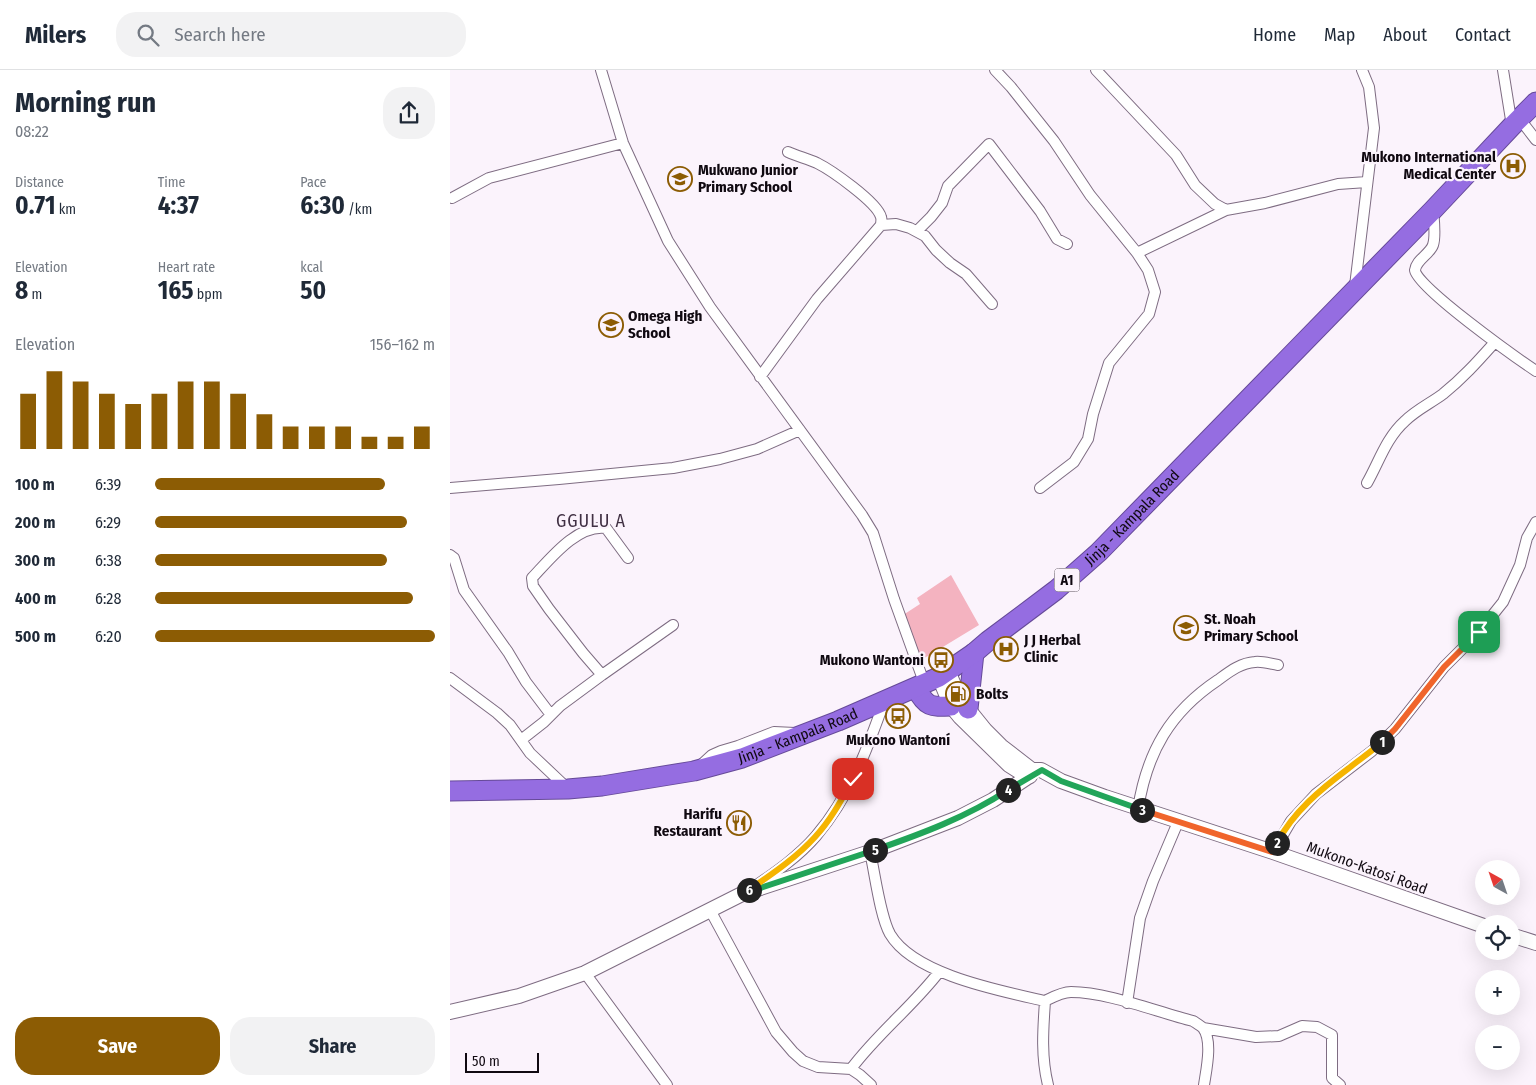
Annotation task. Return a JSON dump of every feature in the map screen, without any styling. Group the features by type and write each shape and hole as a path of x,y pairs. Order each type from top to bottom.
{"highway":[{"name":"Jinja - Kampala Road","path":"450,791 568,789 694,771 742,758 811,732 932,680 974,653 988,640 1056,590 1099,552 1434,210 1536,102"},
{"path":"932,680 925,703 936,706 959,707 974,653"}],"main road":[{"name":"Mukono-Katosi Road","path":"932,680 960,699 959,707 993,751 1009,765 1272,852 1475,923"},
{"path":"450,1012 519,996 585,973 742,894 870,852 958,818 993,800 1034,772"},
{"path":"1520,938 1536,943"}],"street":[{"path":"601,70 623,143 668,241 710,307 873,533 894,599 932,680"},
{"path":"995,70 1012,87 1054,141 1090,195 1137,253 1148,270 1155,292 1149,314 1109,363 1093,414 1088,439 1074,462 1040,488"},
{"path":"1096,70 1176,155 1195,186 1215,204 1226,210"},
{"path":"1355,290 1374,128 1369,87 1362,70"},
{"path":"1503,70 1516,122 1536,140"},
{"path":"452,198 489,178 623,143"},
{"path":"917,231 942,203 948,186 989,144 1040,211 1057,238 1066,244"},
{"path":"760,377 817,299 881,225 881,216 874,206 847,182 818,163 788,152"},
{"path":"1137,253 1226,210 1265,203 1338,184 1367,182"},
{"path":"1434,210 1434,244 1418,262 1415,269 1417,276 1434,293 1495,342 1536,371"},
{"path":"881,225 896,224 917,231 925,236 936,250 966,274 992,304"},
{"path":"1367,483 1385,445 1405,420 1442,395 1472,369 1495,342"},
{"path":"450,488 673,468 720,459 757,449 800,430"},
{"path":"1272,852 1291,821 1316,794 1372,751 1395,729 1444,667 1479,632 1503,602 1520,565 1527,538 1536,522"},
{"path":"602,675 549,610 533,586 532,578 564,545 574,538 598,527 606,528 628,558"},
{"path":"450,555 454,558 464,590 489,628 508,652 526,682 551,715"},
{"path":"521,740 602,675 673,625"},
{"path":"1138,809 1141,787 1152,757 1171,722 1188,703 1206,687 1238,666 1256,662 1278,665"},
{"path":"450,678 510,725 530,753 568,789"},
{"path":"742,894 798,854 816,836 828,820 842,800 863,761 884,702"},
{"path":"1127,1003 1140,918 1153,881 1178,822"},
{"path":"870,852 889,933 897,944 939,972 996,990 1045,1001 1070,992 1095,994 1193,1022 1203,1028 1256,1037 1278,1036 1302,1026 1317,1027 1332,1035 1332,1078 1340,1085"},
{"path":"710,910 776,1032 792,1052 803,1061 818,1067 851,1070 871,1085"},
{"path":"851,1070 866,1049 923,993 939,972"},
{"path":"585,973 667,1085"},
{"path":"1045,1001 1042,1038 1044,1070 1048,1085"},
{"path":"1203,1028 1209,1050 1204,1085"}],"shaded area":[{"path":"951,575 979,625 920,660 910,658 900,617 920,604 917,598"}],"place":[{"name":"Mukono International Medical Center","path":"1513,166"},
{"name":"Mukwano Junior Primary School","path":"680,179"},
{"name":"Omega High School","path":"611,325"},
{"name":"St. Noah Primary School","path":"1186,628"},
{"name":"J J Herbal Clinic","path":"1006,649"},
{"name":"Mukono Wantoni","path":"941,660"},
{"name":"Bolts","path":"958,694"},
{"name":"Mukono Wantoní","path":"898,716"},
{"name":"Harifu Restaurant","path":"739,823"}],"district":[{"name":"GGULU A","path":"591,521"}],"route":[{"path":"853,779 842,800 816,836 798,854 770,876 742,894 921,834 993,800 1042,770 1061,781 1105,797 1272,852 1291,821 1316,794 1372,751 1395,729 1444,667 1479,632"}]}
